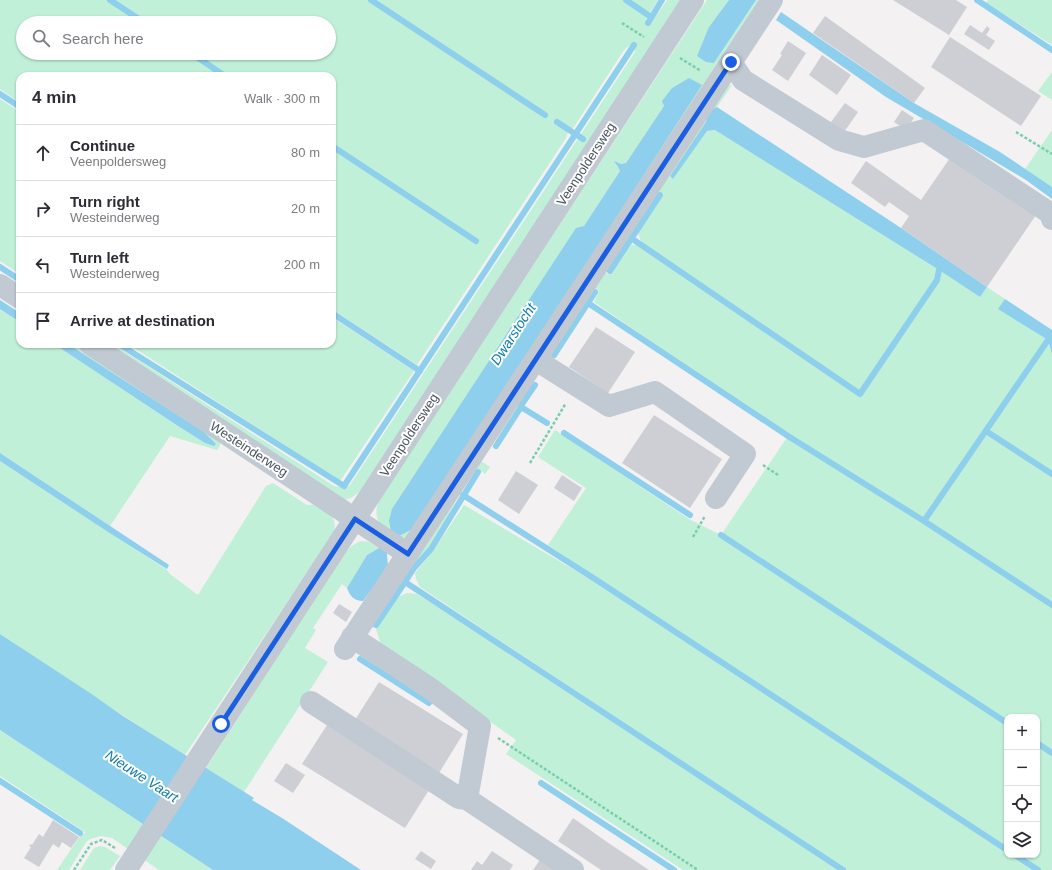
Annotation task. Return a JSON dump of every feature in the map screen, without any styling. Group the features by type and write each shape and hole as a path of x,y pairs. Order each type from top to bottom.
{"street":[{"name":"Veenpoldersweg","path":"126,870 693,0"},
{"path":"467,798 480,726 431,689 348,643 395,546 536,360 772,0"},
{"path":"731,62 743,80 839,140 864,147 924,130 1050,213 1052,219"},
{"path":"0,285 16,295"},
{"name":"Westeinderweg","path":"96,348 395,546"},
{"path":"536,360 609,406 654,392 745,454 716,498"},
{"path":"311,702 459,798 467,798 573,870"}],"path":[{"path":"1016,132 1052,154"},
{"path":"530,463 577,385"},
{"path":"693,537 716,498"},
{"path":"480,726 698,870"}],"green space":[{"path":"0,0 658,0 646,19 648,23 650,23 667,0 681,0 359,492 351,498 344,500 106,348 119,348 334,486 345,488 350,485 635,52 634,45 630,45 624,50 574,127 569,129 566,138 417,365 336,312 336,72 16,72 16,100 0,89"},
{"path":"707,0 729,0 709,27 714,63 756,0 767,0 406,538 398,538 689,78 672,88 663,101 664,106 626,163 621,164 615,162 620,171 391,531 382,526 378,520 376,512 378,502"},
{"path":"988,0 1052,0 1052,45 986,3"},
{"path":"1052,72 1052,100 1038,91"},
{"path":"732,85 717,107 712,109 709,113 707,122 670,176 673,178 707,131 715,130 980,297 987,287 1005,299 999,309 1048,340 1052,354 1052,870 683,870 506,754 516,740 381,645 376,629 398,597 407,593 417,594 649,740 420,587 415,573 433,551 464,505 600,585 602,581 548,545 586,488 538,457 555,430 689,519 721,535 788,436 594,302 599,291 596,288 553,351 552,357 545,352 724,86","holes":["660,192 664,194 638,233 642,244 825,370 637,245 631,245 611,275 606,273"]},
{"path":"0,99 16,109 16,271 0,261"},
{"path":"1052,130 1052,187 1025,169"},
{"path":"0,309 16,319 16,348 60,348 205,443 215,444 204,432 74,348 89,348 220,443 217,450 170,436 110,526 0,453"},
{"path":"336,320 414,371 340,481 134,348 336,348"},
{"path":"0,461 166,569 170,574 198,595 266,486 273,483 307,505 322,504 332,516 335,523 334,532 185,755 0,634"},
{"path":"481,461 490,467 485,474 479,469 475,471 455,502 429,549 413,567 373,628 372,627"},
{"path":"362,541 369,542 379,548 367,555 347,588 342,584 313,628 316,630 305,648 328,662 244,792 206,768 344,554 352,546"},
{"path":"0,730 213,870 159,870 112,838 101,836 90,839 86,842 69,870 57,870 82,833 84,834 85,832 0,776"},
{"path":"100,846 105,847 120,856 110,870 80,870 94,848"}],"water":[{"path":"729,0 756,0 714,63 706,62 697,56 709,27"},
{"path":"781,12 914,103 1000,152 1052,187 1052,199 1026,180 886,97 776,20"},
{"name":"Dwarstocht","path":"689,78 702,85 416,527 399,536 387,554 388,567 363,601 355,599 351,596 347,588 367,555 379,548 391,531 389,521 392,509 576,228 584,226 620,171 614,161 621,164 626,163 664,106 662,101 672,88"},
{"path":"717,107 901,228 987,287 980,297 715,130 707,131 673,179 670,176 706,122 709,113 712,109"},
{"path":"1005,299 1052,330 1052,354 1048,340 998,309"},
{"path":"0,300 16,310 16,319 0,309"},
{"path":"60,348 74,348 204,432 216,444 214,446 205,443"},
{"path":"0,453 169,565 167,569 0,461"},
{"name":"Nieuwe Vaart","path":"0,634 123,716 254,798 252,800 361,870 213,870 0,730"}],"building":[{"path":"893,0 956,0 967,7 949,35"},
{"path":"825,16 925,88 914,103 813,33"},
{"path":"970,25 982,33 987,26 990,29 986,35 995,41 989,50 964,34"},
{"path":"950,37 1041,96 1021,126 931,67"},
{"path":"788,41 806,53 788,81 772,70 782,55 780,54"},
{"path":"822,55 851,75 837,95 809,75"},
{"path":"845,103 858,112 844,132 831,122"},
{"path":"902,110 914,118 906,130 894,122"},
{"path":"950,158 1036,215 987,287 901,228 909,216 889,202 885,207 851,183 866,161 921,200"},
{"path":"596,327 635,352 608,393 569,367"},
{"path":"654,415 722,459 690,508 622,463"},
{"path":"516,471 538,485 519,514 498,500"},
{"path":"562,475 582,488 574,501 554,488"},
{"path":"339,604 352,612 346,622 333,613"},
{"path":"379,682 463,734 439,773 355,720"},
{"path":"327,725 429,790 405,828 302,764"},
{"path":"286,763 305,775 293,793 274,781"},
{"path":"573,818 649,870 601,870 558,841"},
{"path":"53,820 79,837 71,848 62,842 59,848 53,844 39,867 24,858 31,847 29,846 31,844 32,845 39,834 43,837"},
{"path":"421,851 436,861 431,869 415,859"},
{"path":"492,851 513,865 510,870 471,870 477,861 482,865"},
{"path":"541,858 558,870 533,870"}],"waterway":[{"path":"110,0 134,16"},
{"path":"371,0 545,115"},
{"path":"626,0 651,17"},
{"path":"648,23 662,0"},
{"path":"977,0 1052,50"},
{"path":"125,348 344,486 634,45"},
{"path":"201,60 219,72"},
{"path":"0,94 16,104"},
{"path":"557,122 583,139"},
{"path":"336,149 476,241"},
{"path":"610,271 660,195"},
{"path":"631,238 860,394 937,280 939,270"},
{"path":"0,267 16,277"},
{"path":"554,355 595,292"},
{"path":"588,303 788,436 924,521 1052,605"},
{"path":"336,316 420,371"},
{"path":"924,521 1048,340"},
{"path":"521,407 535,385"},
{"path":"496,446 521,407 547,423"},
{"path":"986,431 1052,474"},
{"path":"564,433 690,515"},
{"path":"405,582 414,568 431,549 478,472"},
{"path":"463,495 598,581 1004,848"},
{"path":"721,535 1004,721"},
{"path":"376,625 405,582 843,870"},
{"path":"360,659 429,703"},
{"path":"1040,745 1052,753"},
{"path":"0,781 80,833"},
{"path":"541,783 674,870"},
{"path":"1020,858 1038,870"}],"route":[{"path":"221,724 355,519 408,554 731,62"}]}
